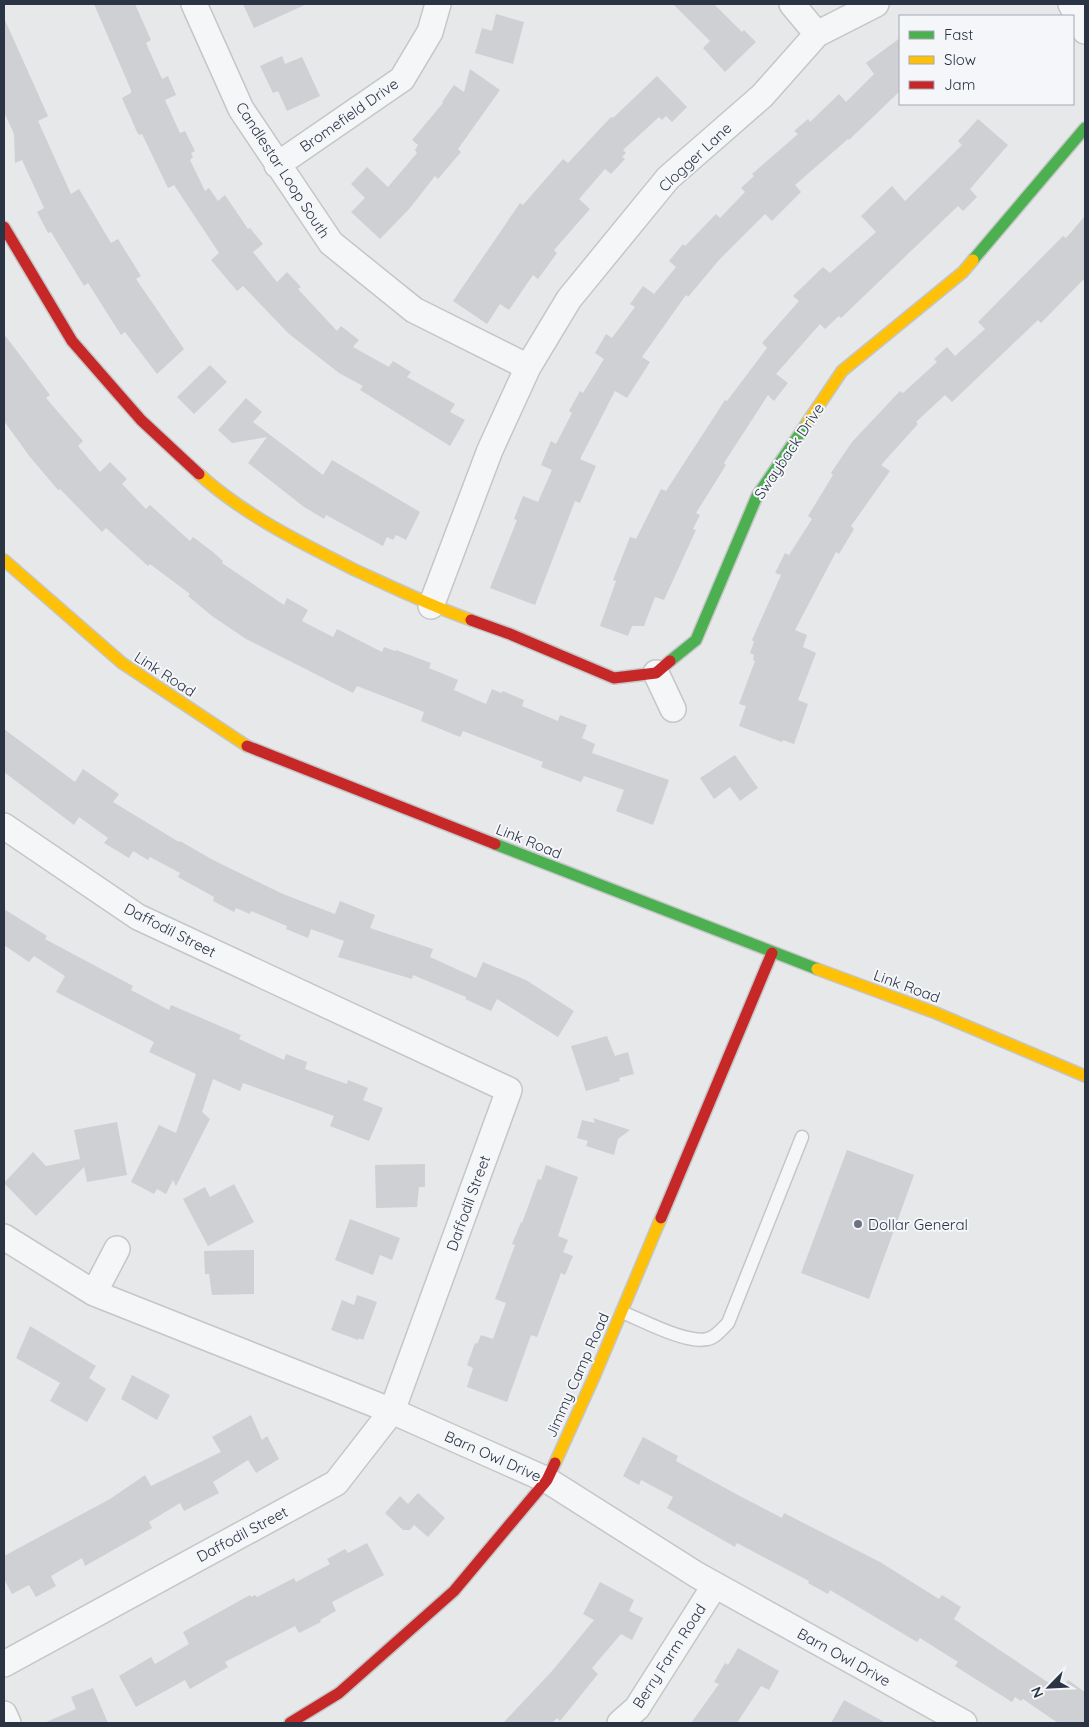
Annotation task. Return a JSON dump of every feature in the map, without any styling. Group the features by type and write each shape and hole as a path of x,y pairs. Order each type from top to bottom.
{"street":[{"name":"Candlestar Loop South","path":"194,4 241,109 331,243 414,310 528,366"},
{"name":"Bromefield Drive","path":"277,165 402,79 430,32 438,4"},
{"path":"792,4 817,34"},
{"name":"Clogger Lane","path":"528,366 569,299 668,178 762,96 817,34 876,4"},
{"path":"1071,4 1085,31"},
{"name":"Swayback Drive","path":"656,673 696,640 757,496 842,372 963,272 1085,128"},
{"path":"4,227 72,342 141,420 219,492 302,544 431,606 510,634 614,678 656,673 673,708"},
{"path":"431,606 490,450 528,366"},
{"name":"Link Road","path":"4,560 122,663 247,746 772,953 936,1013 1085,1076"},
{"name":"Daffodil Street","path":"4,826 138,917 509,1090 392,1411 336,1483 4,1664"},
{"name":"Jimmy Camp Road","path":"290,1723 340,1693 454,1591 547,1480 622,1312 772,953"},
{"name":"Barn Owl Drive","path":"4,1237 94,1293 392,1411 547,1480 715,1585 961,1722"},
{"path":"94,1293 117,1249"},
{"name":"Berry Farm Road","path":"620,1723 637,1708 715,1585"},
{"path":"4,1714 8,1723"}],"lane":[{"path":"622,1312 691,1339 707,1339 718,1333 728,1323 802,1137"}],"building":[{"path":"94,4 135,4 151,40 146,43 162,79 168,76 176,95 165,100 180,133 185,131 195,151 191,153 193,157 190,160 205,191 209,188 218,201 225,195 248,229 250,228 263,244 253,252 277,282 287,272 301,287 298,289 337,331 341,326 359,340 353,347 389,367 393,361 411,372 407,377 455,404 450,412 465,420 450,446 360,390 363,386 339,373 288,333 243,286 237,291 211,260 219,253 174,185 168,188 142,134 139,135 137,132 122,98 131,93 131,90"},
{"path":"243,4 307,4 254,28"},
{"path":"673,4 714,4 742,32 744,30 756,42 725,72 703,48 710,41"},
{"path":"496,14 524,22 513,64 475,53 482,28 492,31"},
{"path":"4,18 48,116 38,121 71,194 79,189 111,243 118,239 141,276 136,279 184,349 157,374 125,332 121,335 88,283 84,286 51,232 48,233 37,212 44,208 22,160 15,163 14,134 4,112"},
{"path":"899,39 899,92 849,140 795,185 801,192 772,221 765,214 719,260 688,297 686,295 642,357 650,362 627,398 615,391 580,459 596,466 580,503 575,501 535,605 490,588 517,520 514,519 523,496 538,502 552,470 541,465 551,441 556,444 572,413 569,411 580,391 583,393 604,359 595,353 606,334 612,338 635,307 630,304 643,286 654,294 676,267 669,261 683,244 685,246 716,214 720,218 745,192 741,188 754,176 752,174 798,134 794,131 808,119 810,122 839,94 846,102 874,74 866,63"},
{"path":"282,56 285,64 302,57 320,96 287,111 278,91 273,93 260,66"},
{"path":"470,69 500,90 458,149 461,152 438,179 435,176 410,208 380,239 351,212 365,198 351,184 367,167 388,187 417,153 415,150 418,145 412,140 443,103 454,85 464,92"},
{"path":"657,76 687,107 672,122 666,116 662,120 659,117 623,150 626,153 622,157 625,159 611,174 605,169 579,199 590,209 554,250 557,253 538,279 533,275 509,310 500,304 487,324 453,301 520,203 523,205 563,159 568,163 611,117 613,118"},
{"path":"978,119 1008,145 970,189 977,197 963,211 958,206 841,318 839,316 825,329 820,324 776,374 788,383 774,401 768,395 724,463 726,465 696,513 700,515 693,529 696,530 664,600 655,597 644,626 632,626 628,636 600,626 616,581 613,580 630,537 636,539 661,489 666,491 725,400 727,401 767,348 762,343 799,301 793,296 823,267 830,273 876,232 861,216 892,186 905,201 962,145 958,141"},
{"path":"1085,216 1085,278 1041,323 1038,320 952,402 945,395 916,422 918,424 881,465 890,471 851,526 854,529 839,554 836,552 795,630 807,635 803,647 816,653 798,700 808,704 794,744 783,740 782,742 739,726 746,706 739,704 755,661 753,660 754,655 750,653 754,642 752,640 781,575 775,573 785,553 789,555 812,519 808,516 833,475 831,473 839,461 852,442 900,391 903,393 937,362 934,359 947,347 955,356 985,329 978,322 1063,236 1066,238"},
{"path":"4,334 50,395 46,398 83,441 78,446 100,472 110,462 127,479 122,484 146,509 150,505 190,541 193,537 213,552 223,561 222,563 284,605 287,598 308,610 302,621 333,637 337,629 382,652 384,647 431,663 429,668 458,680 454,690 486,704 492,689 501,693 503,691 524,700 522,706 558,721 560,715 587,725 582,738 595,744 592,753 669,780 653,825 616,811 624,790 584,776 581,782 541,767 543,762 463,731 460,737 421,721 424,712 357,686 353,693 246,639 212,616 188,596 190,594 150,564 148,566 106,528 102,532 60,489 58,490 30,457 4,421"},
{"path":"210,365 227,382 194,414 177,397"},
{"path":"246,398 262,412 253,422 323,475 332,460 420,512 406,540 396,535 393,540 387,537 383,546 326,515 324,519 304,507 248,463 267,437 232,443 218,430"},
{"path":"4,729 75,782 83,769 119,794 113,802 213,860 283,894 335,914 340,901 375,915 370,928 433,949 430,957 476,978 483,962 526,980 574,1011 558,1037 497,999 491,1011 465,999 466,997 413,975 412,979 338,957 344,941 311,929 308,938 286,929 287,926 251,911 250,914 236,908 234,912 213,901 214,897 178,877 180,873 150,857 148,860 133,851 129,858 104,843 108,838 79,817 74,825 4,772"},
{"path":"735,755 758,788 740,801 730,787 714,799 700,778"},
{"path":"4,909 47,936 45,939 133,986 131,990 169,1010 171,1005 241,1035 239,1039 284,1060 286,1054 307,1062 305,1069 347,1084 348,1080 368,1088 363,1100 383,1108 369,1141 330,1126 334,1116 243,1083 240,1091 213,1079 202,1112 210,1119 176,1186 173,1180 166,1194 157,1189 154,1194 131,1182 159,1125 176,1133 196,1074 149,1052 154,1042 56,992 65,976 34,956 29,962 4,945"},
{"path":"607,1036 615,1056 628,1052 634,1074 619,1078 620,1081 586,1091 571,1046"},
{"path":"593,1118 630,1130 618,1139 614,1155 586,1146 588,1141 577,1138 582,1120 595,1123"},
{"path":"117,1122 127,1175 87,1182 84,1167 36,1216 4,1183 33,1152 46,1166 80,1159 74,1130"},
{"name":"Dollar General","path":"847,1150 914,1175 869,1299 801,1273"},
{"path":"425,1164 425,1187 419,1187 417,1207 376,1208 375,1165"},
{"path":"546,1165 578,1177 558,1236 568,1240 563,1252 573,1256 565,1275 561,1273 537,1337 531,1335 507,1402 467,1387 473,1368 467,1365 475,1343 477,1344 481,1335 493,1339 506,1303 495,1299 515,1245 512,1244 538,1179 541,1180"},
{"path":"234,1184 254,1222 208,1246 183,1199 205,1187 210,1197"},
{"path":"350,1219 400,1238 392,1260 380,1255 373,1275 335,1260"},
{"path":"254,1250 254,1294 212,1295 209,1274 205,1274 204,1251"},
{"path":"357,1295 377,1302 363,1340 331,1330 342,1300 354,1305"},
{"path":"30,1326 96,1366 89,1378 106,1389 87,1422 50,1401 60,1383 16,1358"},
{"path":"132,1375 170,1395 157,1420 121,1399"},
{"path":"251,1415 262,1440 267,1436 279,1459 256,1473 248,1460 213,1482 219,1493 184,1511 180,1503 149,1522 152,1528 85,1566 82,1558 51,1576 56,1586 36,1597 29,1585 12,1594 4,1579 4,1556 110,1499 145,1475 151,1486 221,1452 212,1437"},
{"path":"643,1437 678,1456 676,1461 736,1494 782,1518 784,1513 880,1562 939,1599 942,1595 961,1607 954,1619 1061,1691 1068,1680 1085,1692 1085,1723 1058,1723 1023,1699 1021,1701 1015,1697 1012,1702 955,1666 958,1662 920,1638 917,1642 830,1590 828,1594 808,1583 809,1581 737,1543 735,1547 667,1508 673,1497 641,1480 639,1485 623,1476"},
{"path":"418,1493 445,1518 428,1537 414,1525 410,1530 403,1530 385,1513 400,1496 408,1504"},
{"path":"367,1543 384,1575 332,1602 336,1611 320,1620 321,1622 299,1633 295,1626 225,1662 228,1667 190,1689 185,1680 136,1707 119,1676 151,1657 155,1664 189,1644 183,1632 250,1595 251,1597 255,1595 257,1597 294,1578 296,1582 330,1564 327,1559 345,1549 348,1553"},
{"path":"600,1582 634,1600 629,1611 643,1618 632,1640 621,1634 592,1668 598,1674 560,1721 557,1718 552,1723 503,1723 552,1671 594,1620 583,1614"},
{"path":"738,1648 779,1671 769,1690 761,1686 737,1723 691,1723 719,1684 714,1682 725,1663 728,1665"},
{"path":"93,1688 108,1723 44,1723 76,1709 71,1697"},
{"path":"844,1700 886,1723 831,1723"}],"traffic: fast":[{"path":"973,260 1085,128"},
{"path":"670,661 696,640 757,496 807,423"},
{"path":"495,844 817,969"}],"traffic: slow":[{"path":"807,423 842,371 963,272 973,260"},
{"path":"199,474 216,489 294,539 398,590 471,620"},
{"path":"4,560 122,663 247,746"},
{"path":"817,969 936,1013 1085,1076"},
{"path":"555,1463 594,1377 661,1218"}],"traffic: jam":[{"path":"4,227 72,341 141,420 199,474"},
{"path":"471,620 510,634 614,678 656,673 670,661"},
{"path":"247,746 495,844"},
{"path":"661,1218 772,953"},
{"path":"290,1723 339,1693 454,1591 547,1480 555,1463"}],"place":[{"name":"Dollar General","path":"858,1224"}]}
